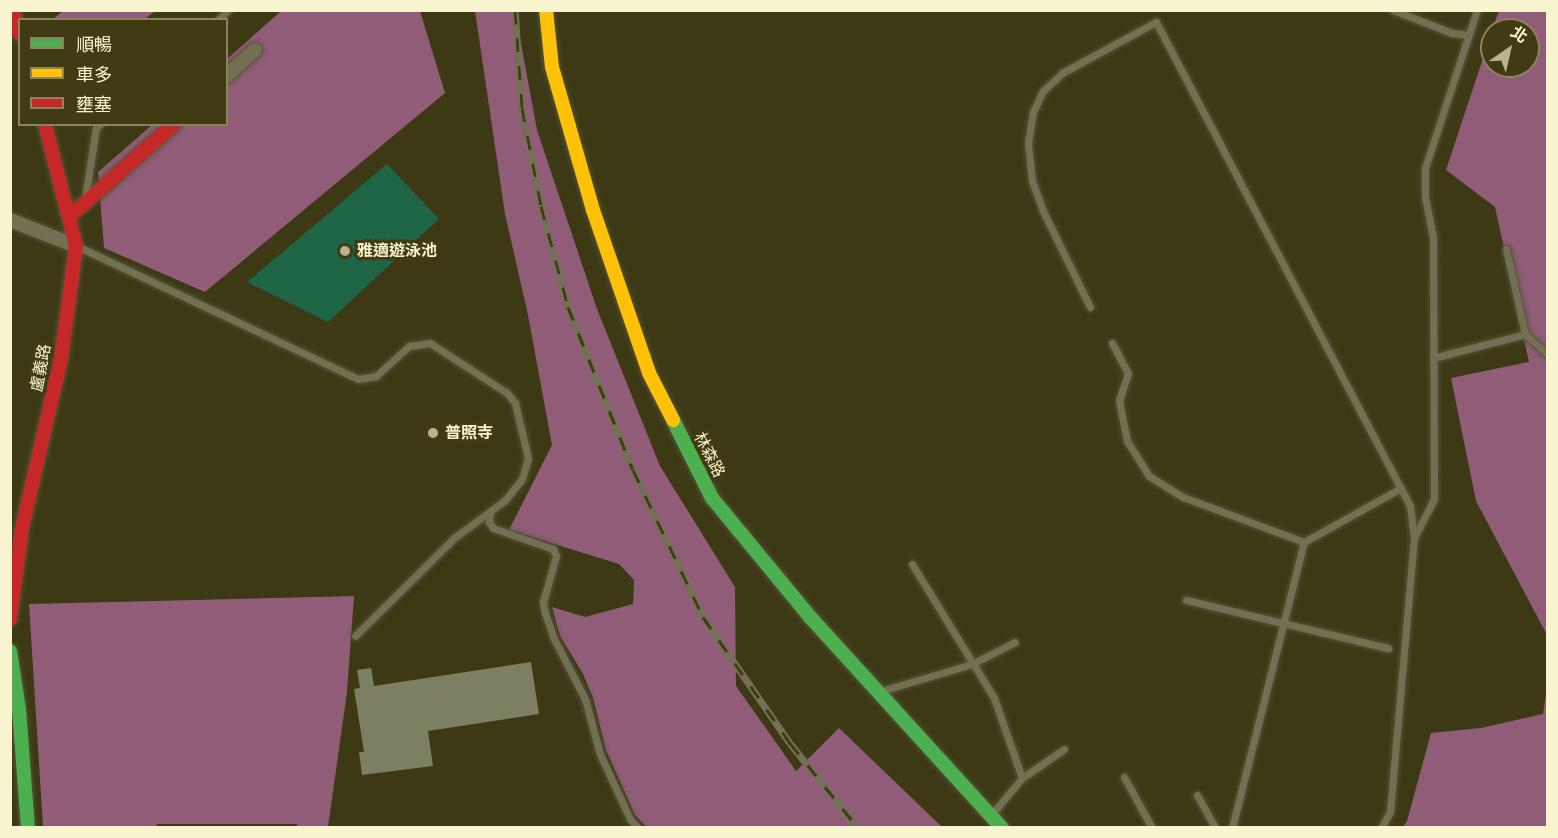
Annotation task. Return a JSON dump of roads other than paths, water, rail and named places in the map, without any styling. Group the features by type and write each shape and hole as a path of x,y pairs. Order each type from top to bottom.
{"main road":[{"path":"13,10 18,26"},
{"name":"林森路","path":"546,10 552,67 593,210 649,373 712,498 810,617 1002,828"},
{"name":"盧義路","path":"10,620 11,592 22,528 61,359 76,246 46,126"},
{"path":"69,217 172,126"},
{"path":"10,651 19,709 28,828"}],"street":[{"path":"228,74 255,50"},
{"path":"10,220 76,246"}],"lane":[{"path":"1393,10 1452,33 1469,35"},
{"path":"1414,538 1434,500 1433,238 1425,197 1425,168 1477,10"},
{"path":"1090,307 1043,211 1032,181 1028,143 1033,112 1043,91 1062,73 1156,22 1410,506 1414,538 1390,812 1381,828"},
{"path":"84,204 98,126"},
{"path":"76,246 358,379 376,376 409,346 418,342 430,343 507,393 519,417 528,458 527,469 522,479 504,501 454,538 355,636"},
{"path":"1506,249 1525,334 1548,355"},
{"path":"1433,358 1525,334"},
{"path":"1112,343 1128,373 1119,400 1127,441 1149,476 1182,497 1304,542"},
{"path":"1232,828 1304,542 1401,488"},
{"path":"490,512 489,522 494,528 553,549 556,556 543,602 545,613 554,639 585,699 600,754 630,819 638,828"},
{"path":"912,564 994,698 1022,778"},
{"path":"1186,600 1388,648"},
{"path":"878,692 972,664 1014,642"},
{"path":"991,815 1022,778 1064,749"},
{"path":"1124,777 1152,828"},
{"path":"1197,795 1215,828"}],"railway":[{"path":"515,10 522,108 541,206 568,307 633,470 703,617 790,743 858,828"}],"place":[{"name":"雅適遊泳池","path":"345,251"},
{"name":"普照寺","path":"433,433"}]}
